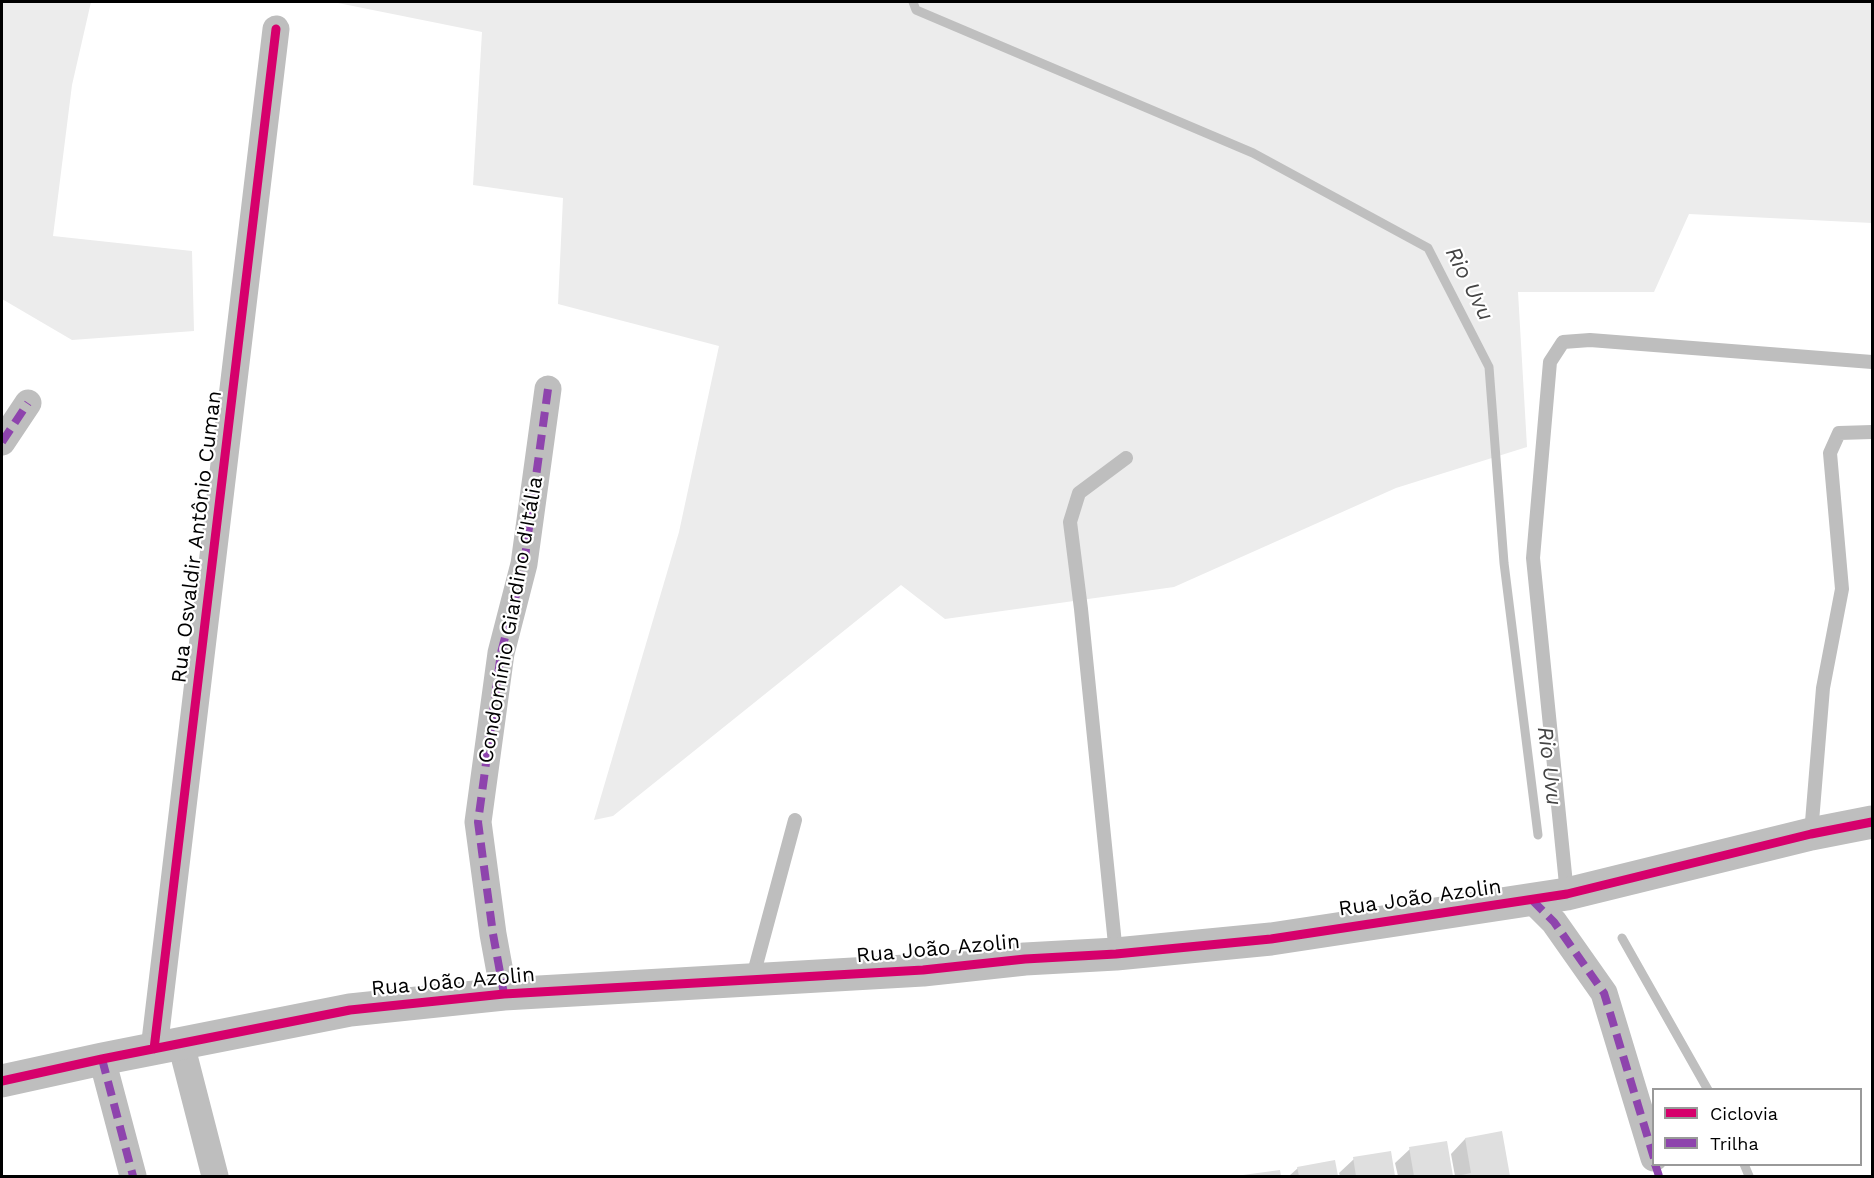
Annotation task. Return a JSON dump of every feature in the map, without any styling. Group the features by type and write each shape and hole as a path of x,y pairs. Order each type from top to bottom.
{"street":[{"name":"Rua Osvaldir Antônio Cuman","path":"167,1046 276,29"},
{"name":"Condomínio Giardino d'Itália","path":"504,994 493,934 478,822 501,653 524,564 548,389"},
{"path":"2,442 28,403"},
{"name":"Rua João Azolin","path":"2,1081 350,1010 504,994 922,970 1025,959 1116,954 1271,939 1568,894 1811,834 1872,822"},
{"path":"1532,900 1554,922 1604,993 1652,1155"},
{"path":"167,1046 215,1176"},
{"path":"102,1059 134,1176"}],"lane":[{"path":"1568,894 1533,558 1550,362 1563,342 1590,340 1872,362"},
{"path":"1811,834 1823,688 1842,589 1830,453 1839,433 1872,432"},
{"path":"1116,954 1070,522 1079,493 1126,458"},
{"path":"752,980 795,819"}],"shaded area":[{"path":"2,2 91,2 72,85 53,236 192,251 194,331 72,340 2,299"},
{"path":"333,2 1872,2 1872,223 1689,214 1654,292 1518,292 1527,447 1396,488 1174,587 945,619 901,585 613,816 594,820 679,532 719,346 558,304 563,198 473,185 482,32"}],"building":[{"path":"1502,1131 1510,1176 1457,1176 1471,1173 1465,1138"},
{"path":"1447,1141 1453,1176 1414,1176 1409,1147"},
{"path":"1391,1151 1395,1176 1356,1176 1353,1157"},
{"path":"1335,1160 1338,1176 1299,1176 1297,1167"},
{"path":"1280,1170 1281,1176 1243,1176 1243,1175"}],"waterway":[{"name":"Rio Uvu","path":"913,2 916,10 1253,153 1428,248 1489,367 1504,563 1538,835"},
{"name":"Rio Uvu","path":"1622,938 1707,1088"},
{"name":"Rio Uvu","path":"1745,1166 1749,1176"}],"marked path":[{"path":"504,994 493,934 478,822 501,653 524,564 548,389"},
{"path":"2,442 28,403"},
{"path":"1532,900 1554,922 1604,993 1652,1151"},
{"path":"102,1059 133,1176"},
{"path":"1656,1166 1659,1176"}],"cycle path":[{"path":"154,1049 276,29"},
{"path":"2,1081 350,1010 504,994 923,970 1025,959 1116,954 1271,939 1567,894 1811,834 1872,822"}]}
